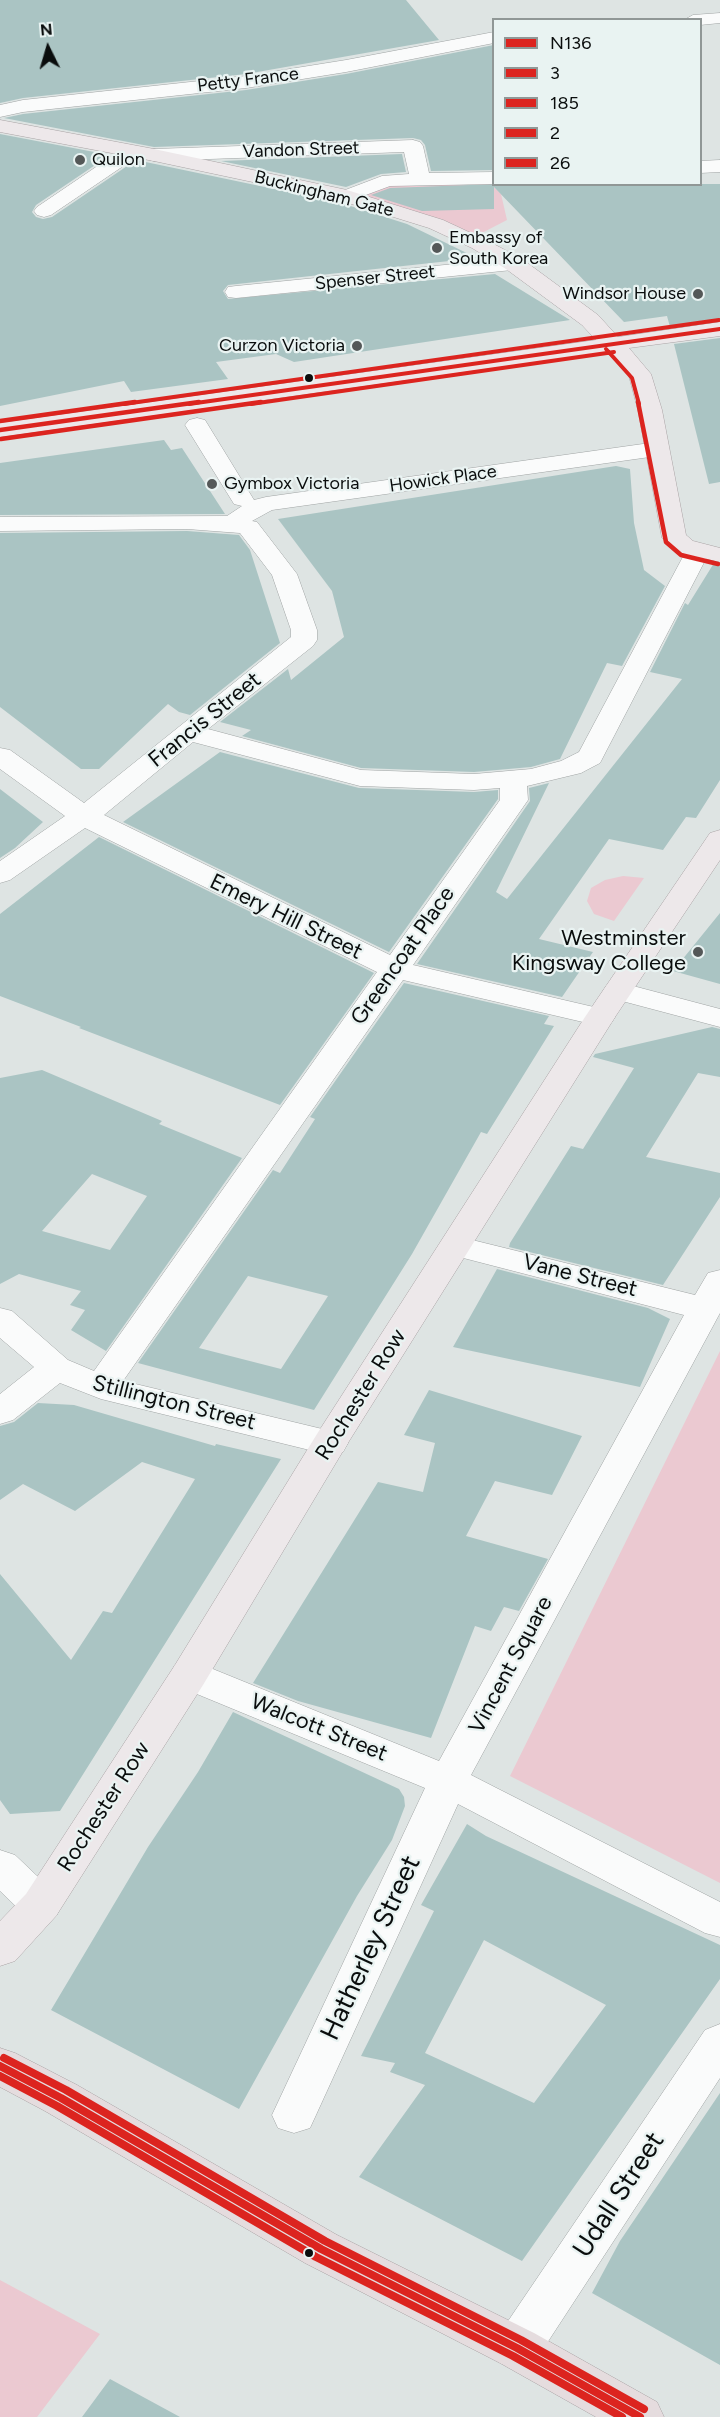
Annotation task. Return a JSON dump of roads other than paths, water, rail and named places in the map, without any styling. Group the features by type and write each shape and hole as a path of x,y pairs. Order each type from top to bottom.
{"highway":[{"path":"0,2066 60,2098 321,2249 517,2348 640,2417"}],"main road":[{"name":"Buckingham Gate","path":"0,126 154,155 347,196 436,224 479,244 514,264 590,320 640,374 674,538 685,547 709,553"},
{"path":"0,430 720,329"},
{"name":"Rochester Row","path":"0,1949 40,1905 189,1675 330,1443 609,1004 720,838"}],"street":[{"path":"702,19 720,18"},
{"name":"Petty France","path":"0,111 23,106 246,82 346,66 492,37"},
{"name":"Vandon Street","path":"154,155 413,146 420,180"},
{"path":"44,211 131,152"},
{"path":"702,167 720,166"},
{"path":"347,196 389,180 492,178"},
{"name":"Spenser Street","path":"236,292 514,264"},
{"path":"197,424 243,499"},
{"name":"Howick Place","path":"241,525 248,512 266,504 657,449"},
{"path":"0,524 241,525"},
{"name":"Francis Street","path":"0,874 85,817 304,640 304,630 284,574 241,525"},
{"path":"188,732 360,778 474,782 553,772 571,767 590,757 709,553"},
{"name":"Emery Hill Street","path":"0,756 85,817 394,969 609,1004"},
{"name":"Greencoat Place","path":"101,1387 514,800 513,778"},
{"path":"609,1004 720,1018"},
{"name":"Vane Street","path":"456,1246 680,1302 712,1296"},
{"name":"Vincent Square","path":"448,1782 712,1296"},
{"name":"Stillington Street","path":"0,1319 56,1368 101,1387 330,1443"},
{"path":"0,1412 56,1368"},
{"name":"Walcott Street","path":"189,1675 448,1782"},
{"path":"448,1782 720,1921"},
{"name":"Hatherley Street","path":"294,2115 448,1782"},
{"path":"0,1866 40,1905"},
{"name":"Udall Street","path":"517,2348 720,2042"}],"place":[{"name":"Quilon","path":"80,160"},
{"name":"Embassy of South Korea","path":"437,248"},
{"name":"Windsor House","path":"698,294"},
{"name":"Curzon Victoria","path":"357,346"},
{"name":"Gymbox Victoria","path":"212,484"},
{"name":"Westminster Kingsway College","path":"698,952"}]}
